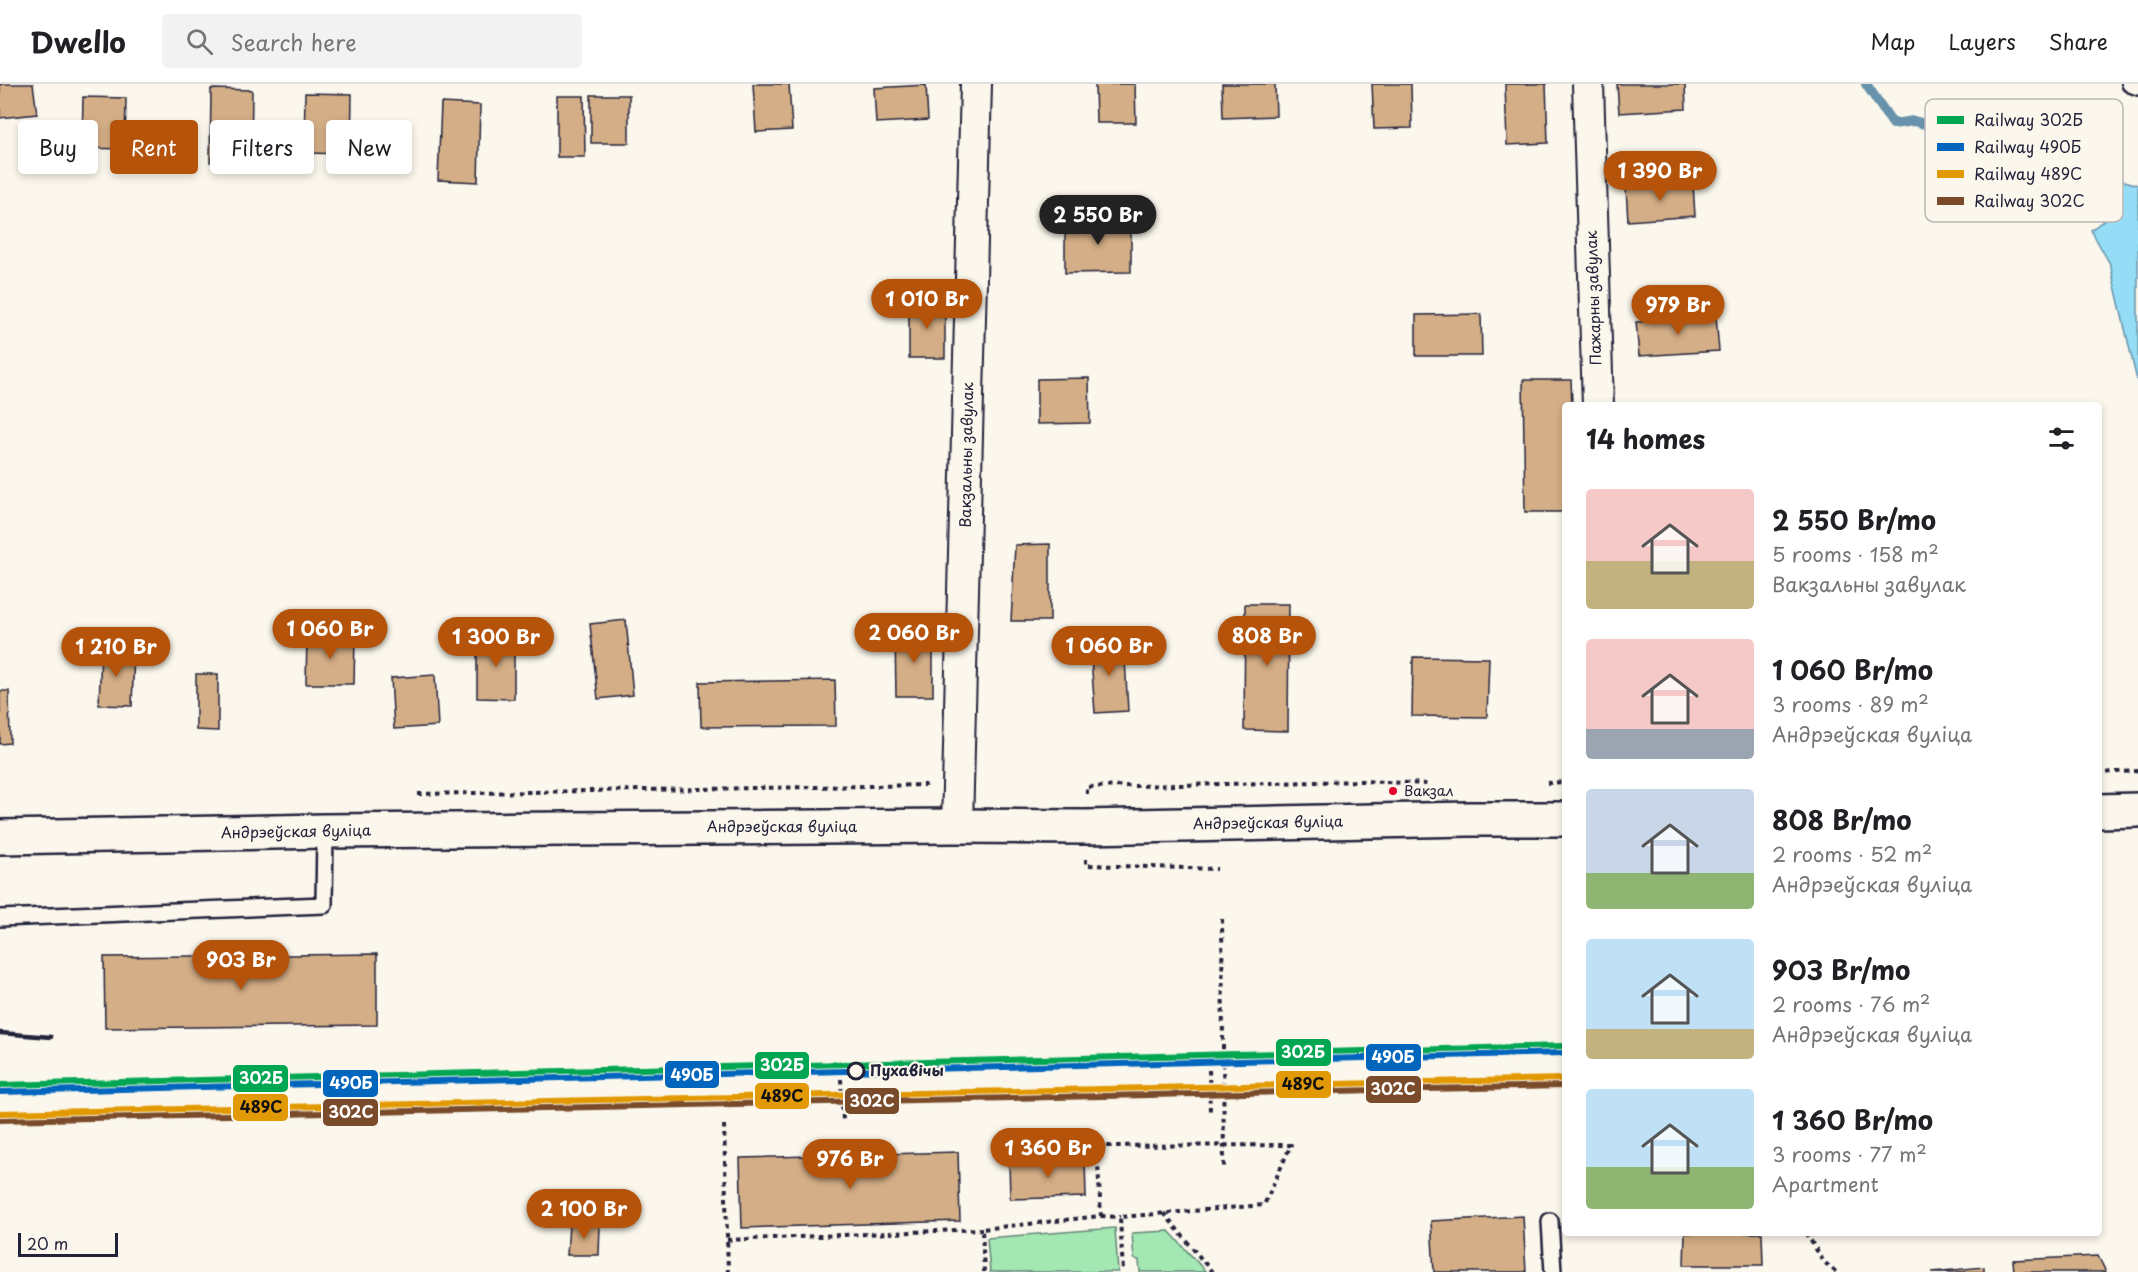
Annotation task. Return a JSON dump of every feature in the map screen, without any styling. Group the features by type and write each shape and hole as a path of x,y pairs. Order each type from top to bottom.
{"main road":[{"path":"2102,811 2138,810"},
{"name":"Андрэеўская вуліца","path":"0,837 325,831 1085,827 1562,819"}],"street":[{"name":"Вакзальны завулак","path":"957,826 976,84"},
{"name":"Пажарны завулак","path":"1588,84 1598,402"}],"lane":[{"path":"2130,84 2138,87"},
{"path":"0,918 324,905 325,831"},
{"path":"1550,1221 1553,1272"}],"path":[{"path":"2102,772 2138,771"},
{"path":"407,794 958,784"},
{"path":"1222,919 1224,1170"},
{"path":"1209,1070 1210,1112"},
{"path":"841,1079 843,1122"},
{"path":"724,1125 728,1272"},
{"path":"727,1240 982,1229 1101,1216 1120,1217 1264,1205 1291,1144 1097,1146 1101,1216"},
{"path":"1164,1213 1212,1272"},
{"path":"1120,1217 1123,1272"},
{"path":"982,1229 984,1272"},
{"path":"1808,1236 1824,1262 1836,1272"}],"green space":[{"path":"1115,1228 1118,1272 990,1272 987,1238"},
{"path":"1169,1231 1206,1272 1140,1272 1139,1260 1134,1259 1132,1233"}],"water":[{"path":"2123,181 2138,185 2138,385 2110,264 2091,230 2101,222 2123,222"}],"building":[{"path":"0,84 33,84 37,114 0,118"},
{"path":"753,84 789,84 792,130 756,132"},
{"path":"1095,84 1135,84 1136,123 1096,123"},
{"path":"1222,84 1275,84 1276,116 1223,118"},
{"path":"1372,84 1411,84 1412,128 1374,129"},
{"path":"1505,84 1546,84 1548,143 1507,145"},
{"path":"1617,84 1685,84 1686,109 1619,113"},
{"path":"926,85 928,120 876,123 874,88"},
{"path":"211,89 252,90 252,120 211,120"},
{"path":"305,93 352,94 352,120 326,120 326,153 314,153 314,120 305,120"},
{"path":"591,95 629,95 629,143 591,143"},
{"path":"557,96 584,96 585,157 557,157"},
{"path":"83,97 126,98 126,120 110,120 110,149 98,148 98,120 83,120"},
{"path":"441,103 480,105 478,182 438,180"},
{"path":"1693,184 1695,216 1628,221 1626,188"},
{"path":"1131,219 1131,272 1065,273 1065,220"},
{"path":"909,303 945,303 945,358 909,358"},
{"path":"1481,314 1482,356 1416,356 1416,315"},
{"path":"1716,317 1719,351 1639,356 1636,322"},
{"path":"1089,378 1090,423 1037,424 1037,379"},
{"path":"1523,380 1571,380 1572,402 1562,402 1562,512 1525,512"},
{"path":"1050,544 1050,621 1011,621 1015,545"},
{"path":"1245,604 1289,604 1288,731 1244,730"},
{"path":"626,620 633,695 598,699 590,624"},
{"path":"895,632 933,632 933,696 896,696"},
{"path":"307,636 355,637 354,684 306,684"},
{"path":"514,637 514,699 477,698 477,638"},
{"path":"1124,642 1128,711 1095,713 1090,644"},
{"path":"101,650 134,652 132,706 99,705"},
{"path":"1413,657 1489,658 1487,717 1412,716"},
{"path":"196,674 218,674 218,731 196,730"},
{"path":"435,675 438,726 394,729 391,678"},
{"path":"835,680 836,726 701,727 700,682"},
{"path":"0,691 9,691 10,743 0,744"},
{"path":"377,954 377,1025 105,1028 104,957"},
{"path":"958,1152 960,1221 742,1228 740,1158"},
{"path":"1085,1159 1086,1197 1010,1199 1009,1162"},
{"path":"1523,1216 1526,1272 1434,1272 1431,1221"},
{"path":"569,1224 600,1225 599,1255 567,1255"},
{"path":"1685,1236 1762,1236 1763,1265 1684,1265"},
{"path":"2098,1256 2106,1272 2014,1272 2013,1260"},
{"path":"1984,1267 1984,1272 1932,1272"}],"waterway":[{"path":"1866,84 1893,124 1914,121 1925,124"}],"railway":[{"path":"0,1033 51,1037"}],"rail line":[{"name":"302Б","path":"0,1085 1562,1046"},
{"name":"490Б","path":"0,1092 1562,1053"},
{"name":"489С","path":"0,1113 1562,1079"},
{"name":"302С","path":"0,1120 1562,1086"}],"place":[{"name":"Вакзал","path":"1393,791"},
{"name":"Пухавічы","path":"856,1071"}]}
